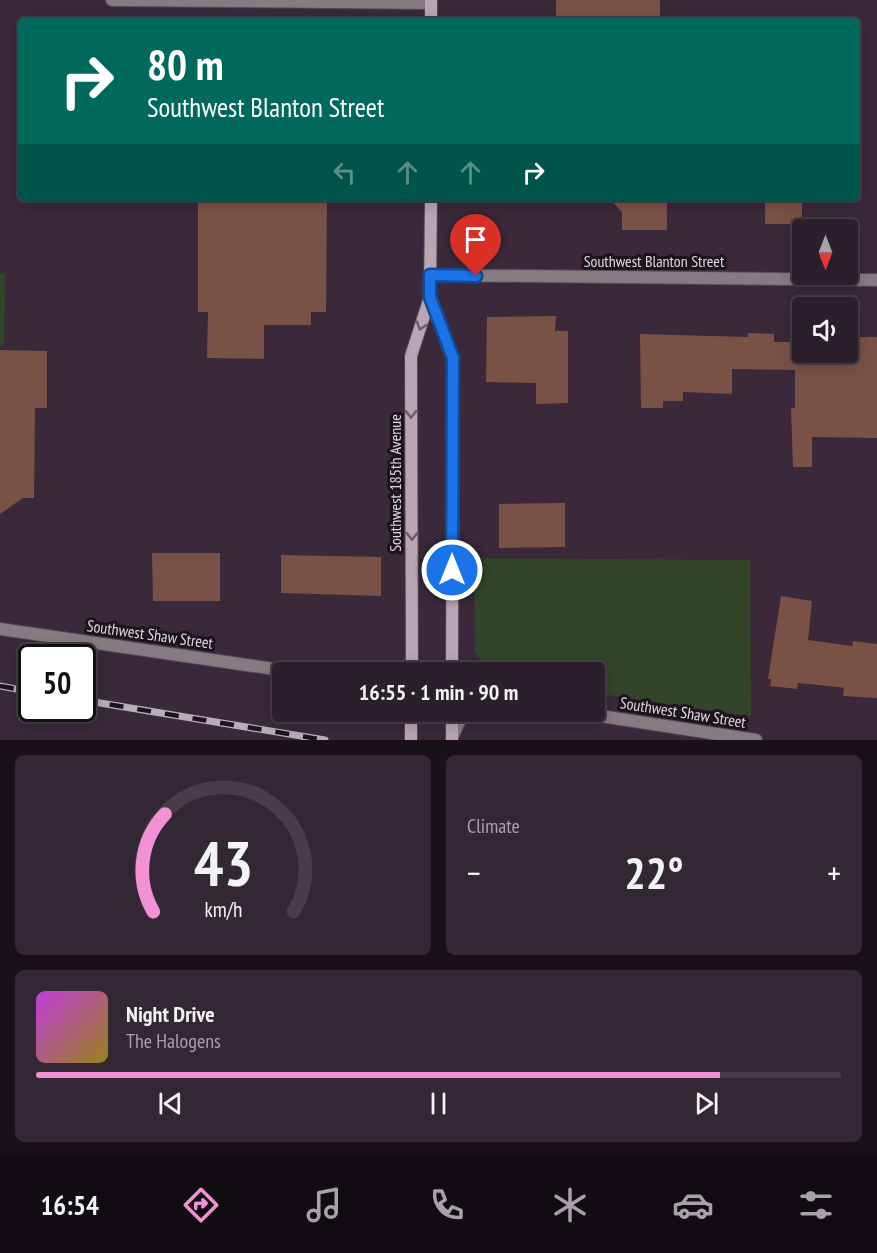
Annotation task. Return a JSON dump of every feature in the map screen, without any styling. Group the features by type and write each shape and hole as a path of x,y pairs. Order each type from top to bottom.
{"main road":[{"path":"430,1 430,18"},
{"name":"Southwest 185th Avenue","path":"412,662 411,356 430,297 430,201"},
{"name":"Southwest 185th Avenue","path":"430,297 453,358 452,662"},
{"path":"409,722 411,740"},
{"path":"452,722 452,739"}],"street":[{"path":"112,0 430,1"},
{"name":"Southwest Blanton Street","path":"430,275 877,280"},
{"name":"Southwest Shaw Street","path":"0,629 272,669"},
{"path":"452,638 455,662"},
{"name":"Southwest Shaw Street","path":"605,717 756,740"},
{"path":"452,739 459,722"}],"green space":[{"path":"0,274 5,274 4,346 0,346"},
{"path":"474,558 750,560 751,716 605,695 605,662 483,662 475,653"}],"building":[{"path":"556,0 660,0 660,18 556,18"},
{"path":"198,201 327,201 326,312 311,312 311,325 264,325 264,359 207,358 208,312 198,312"},
{"path":"612,201 667,201 667,230 622,230 622,212"},
{"path":"765,201 802,201 802,219 792,219 792,224 765,224"},
{"path":"556,316 555,331 568,331 568,403 536,404 536,383 486,382 487,317"},
{"path":"748,333 774,334 774,342 792,342 792,363 858,363 858,337 877,337 877,438 812,437 812,467 793,467 791,408 795,408 795,370 732,369 732,394 683,392 683,401 663,401 663,408 641,408 640,334 748,337"},
{"path":"0,350 47,351 47,408 35,408 34,498 23,498 0,514"},
{"path":"565,503 565,547 499,548 499,504"},
{"path":"152,553 220,553 220,601 153,601"},
{"path":"281,555 381,557 381,596 281,593"},
{"path":"781,596 812,601 808,640 852,646 853,641 877,644 877,698 843,696 844,688 838,687 798,683 797,689 770,686 771,679 768,679"}],"railway":[{"path":"0,686 18,689"},
{"path":"96,702 325,740"}],"route":[{"path":"452,570 453,358 430,297 430,275 476,276"}]}
